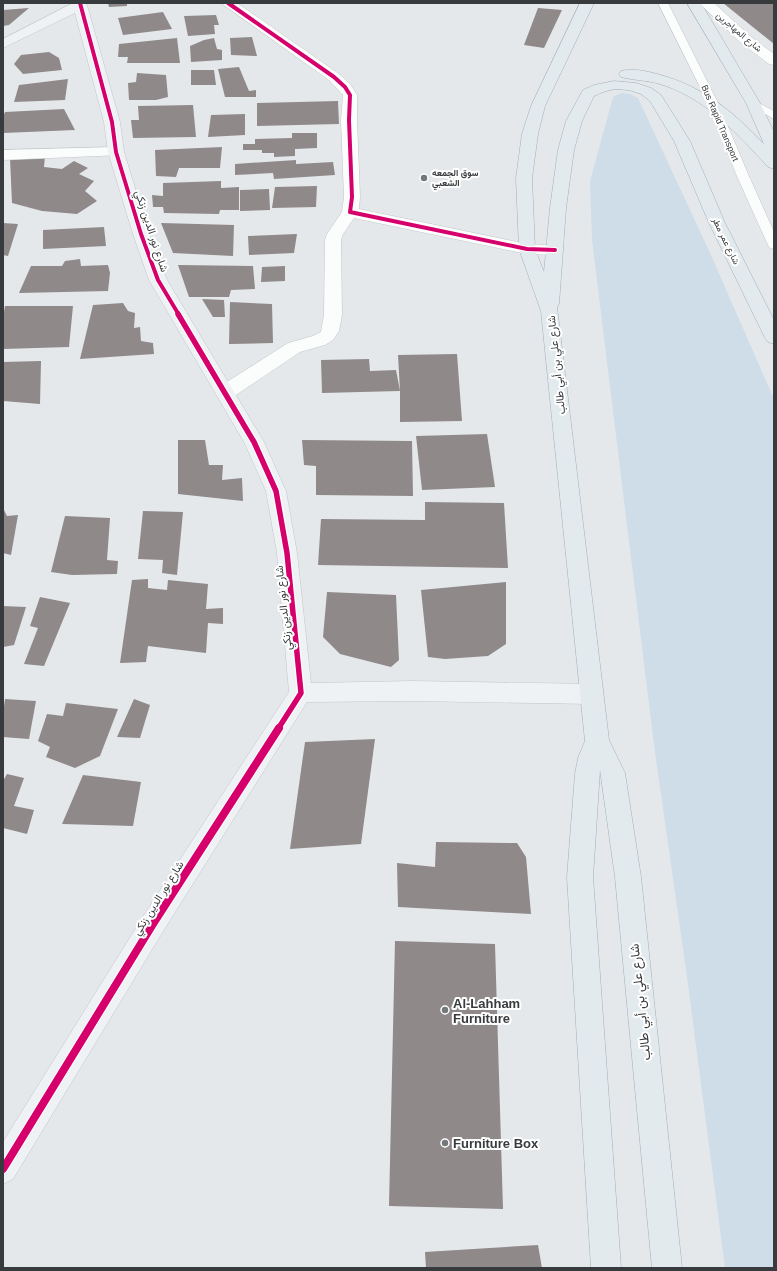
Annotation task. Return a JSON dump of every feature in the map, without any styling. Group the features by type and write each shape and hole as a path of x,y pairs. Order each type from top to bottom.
{"main road":[{"name":"شارع علي بن أبي طالب","path":"587,3 538,106 530,134 524,178 527,249 550,311 597,741 614,773 625,855 667,1268"},
{"path":"694,3 752,103 774,149"},
{"path":"550,311 558,208 566,150 574,121 588,93 595,86 610,76 639,74 665,81 687,90 714,105 746,133 774,164"},
{"name":"شارع عمر مطر","path":"588,93 599,88 614,85 631,86 646,91 656,98 682,141 717,222 774,338"},
{"name":"شارع علي بن أبي طالب","path":"597,741 590,758 587,774 580,877 606,1268"}],"street":[{"path":"226,392 294,347 319,341 327,336 330,331 333,315 333,240 335,234 350,212 352,197 349,120 350,95 345,87 334,77 228,3"},
{"name":"شارع المهاجرين","path":"706,3 745,38 774,61"},
{"path":"3,44 80,4"},
{"name":"شارع نور الدين زنكي","path":"3,1169 153,924 301,693 287,553 276,491 254,442 226,392 158,280 141,234 116,152 112,122 80,4"},
{"path":"3,155 116,152"},
{"path":"350,212 527,249 555,250"},
{"path":"301,693 413,691 591,694"}],"lane":[{"name":"Bus Rapid Transport","path":"663,3 714,105 742,174 774,245"},
{"path":"752,103 774,116"}],"shaded area":[{"path":"621,93 630,94 638,98 711,255 774,399 774,1268 725,1268 687,977 654,745 592,240 590,181 613,97"}],"building":[{"path":"108,3 127,3 127,6 109,7"},
{"path":"723,3 774,4 774,44"},
{"path":"29,8 9,25 3,26 3,10"},
{"path":"538,8 562,10 544,48 524,45"},
{"path":"163,12 172,29 123,35 118,18"},
{"path":"216,15 219,25 214,25 215,34 188,36 184,16"},
{"path":"252,37 257,56 231,55 230,38"},
{"path":"177,38 180,63 127,63 128,57 118,57 119,44"},
{"path":"214,38 217,49 222,50 222,60 191,62 190,46 204,40"},
{"path":"49,52 59,58 62,70 23,74 14,64 21,55"},
{"path":"239,67 249,91 256,90 256,97 225,97 218,69"},
{"path":"191,70 214,70 216,85 191,85"},
{"path":"137,73 166,75 168,97 156,100 129,100 128,83 136,82"},
{"path":"68,79 65,100 14,102 19,85"},
{"path":"338,101 339,124 257,126 257,103"},
{"path":"193,105 196,137 133,138 131,120 139,120 138,106"},
{"path":"64,109 75,130 3,133 3,117 5,112"},
{"path":"245,114 245,135 208,137 211,115"},
{"path":"292,133 317,133 317,148 295,149 295,156 274,157 274,153 262,153 262,150 243,150 243,144 255,144 255,139 292,138"},
{"path":"222,147 220,168 179,168 176,177 156,176 155,150"},
{"path":"45,156 44,167 62,169 74,161 88,168 79,174 94,181 85,191 97,201 77,214 42,211 12,203 10,158"},
{"path":"296,160 296,164 333,162 335,175 274,179 273,173 235,175 235,164"},
{"path":"221,181 221,188 239,187 239,210 220,210 219,214 164,213 163,207 153,207 152,195 163,196 163,183"},
{"path":"317,186 316,207 272,208 275,187"},
{"path":"269,189 270,210 240,211 240,190"},
{"path":"3,223 18,224 8,256 3,255"},
{"path":"161,223 234,225 233,256 173,253"},
{"path":"104,227 106,246 43,249 43,230"},
{"path":"297,234 294,253 249,255 248,236"},
{"path":"80,259 81,266 108,265 110,273 108,291 19,293 31,266 62,266 65,261"},
{"path":"178,265 253,266 255,289 231,290 229,297 189,297"},
{"path":"285,266 285,281 261,282 262,267"},
{"path":"202,299 224,300 225,317 213,317"},
{"path":"230,302 272,304 273,343 229,344"},
{"path":"123,303 128,311 135,313 134,328 140,327 141,341 153,343 154,354 80,359 93,305"},
{"path":"5,306 73,306 69,347 3,349 3,318"},
{"path":"457,354 462,421 400,422 398,355"},
{"path":"369,359 370,371 396,370 400,391 322,393 321,360"},
{"path":"41,361 40,404 3,401 3,362"},
{"path":"487,434 495,487 422,490 416,436"},
{"path":"178,440 205,440 209,465 223,465 222,480 242,478 243,501 178,494"},
{"path":"302,440 412,441 413,496 316,495 316,466 304,465"},
{"path":"425,502 504,503 508,568 318,565 321,519 425,520"},
{"path":"3,508 7,516 18,515 11,555 3,553"},
{"path":"143,511 183,512 177,575 162,573 163,560 138,559"},
{"path":"65,516 110,518 107,560 118,561 117,574 72,575 51,572"},
{"path":"148,579 148,588 167,590 168,580 208,584 206,609 223,608 223,624 208,623 206,653 148,646 146,662 120,663 132,580"},
{"path":"506,582 506,644 488,656 445,659 428,657 421,590"},
{"path":"327,592 396,595 399,660 391,667 340,654 323,637"},
{"path":"40,597 70,603 44,666 24,664 38,628 30,626"},
{"path":"3,606 26,607 14,645 3,647"},
{"path":"5,699 36,701 29,739 3,737 3,714"},
{"path":"134,699 150,705 140,738 117,737"},
{"path":"66,703 118,709 100,756 75,768 46,757 50,747 38,741 47,714 63,716"},
{"path":"375,739 361,844 290,849 305,742"},
{"path":"7,774 24,778 14,806 34,810 27,834 3,828 3,781"},
{"path":"83,775 141,782 133,826 62,824"},
{"path":"436,842 517,843 526,857 531,914 398,907 397,863 435,867"},
{"path":"395,941 495,944 503,1209 389,1206"},
{"path":"538,1245 542,1268 426,1268 425,1252"}],"cycle path":[{"path":"3,1169 153,924 301,693 287,553 276,491 254,442 158,280 141,234 116,152 112,122 80,3"},
{"path":"228,3 334,77 345,87 350,95 349,120 352,197 350,212 527,249 555,250"}],"place":[{"name":"سوق الجمعه الشعبي","path":"424,178"},
{"name":"Al-Lahham Furniture","path":"445,1010"},
{"name":"Furniture Box","path":"445,1143"}]}
